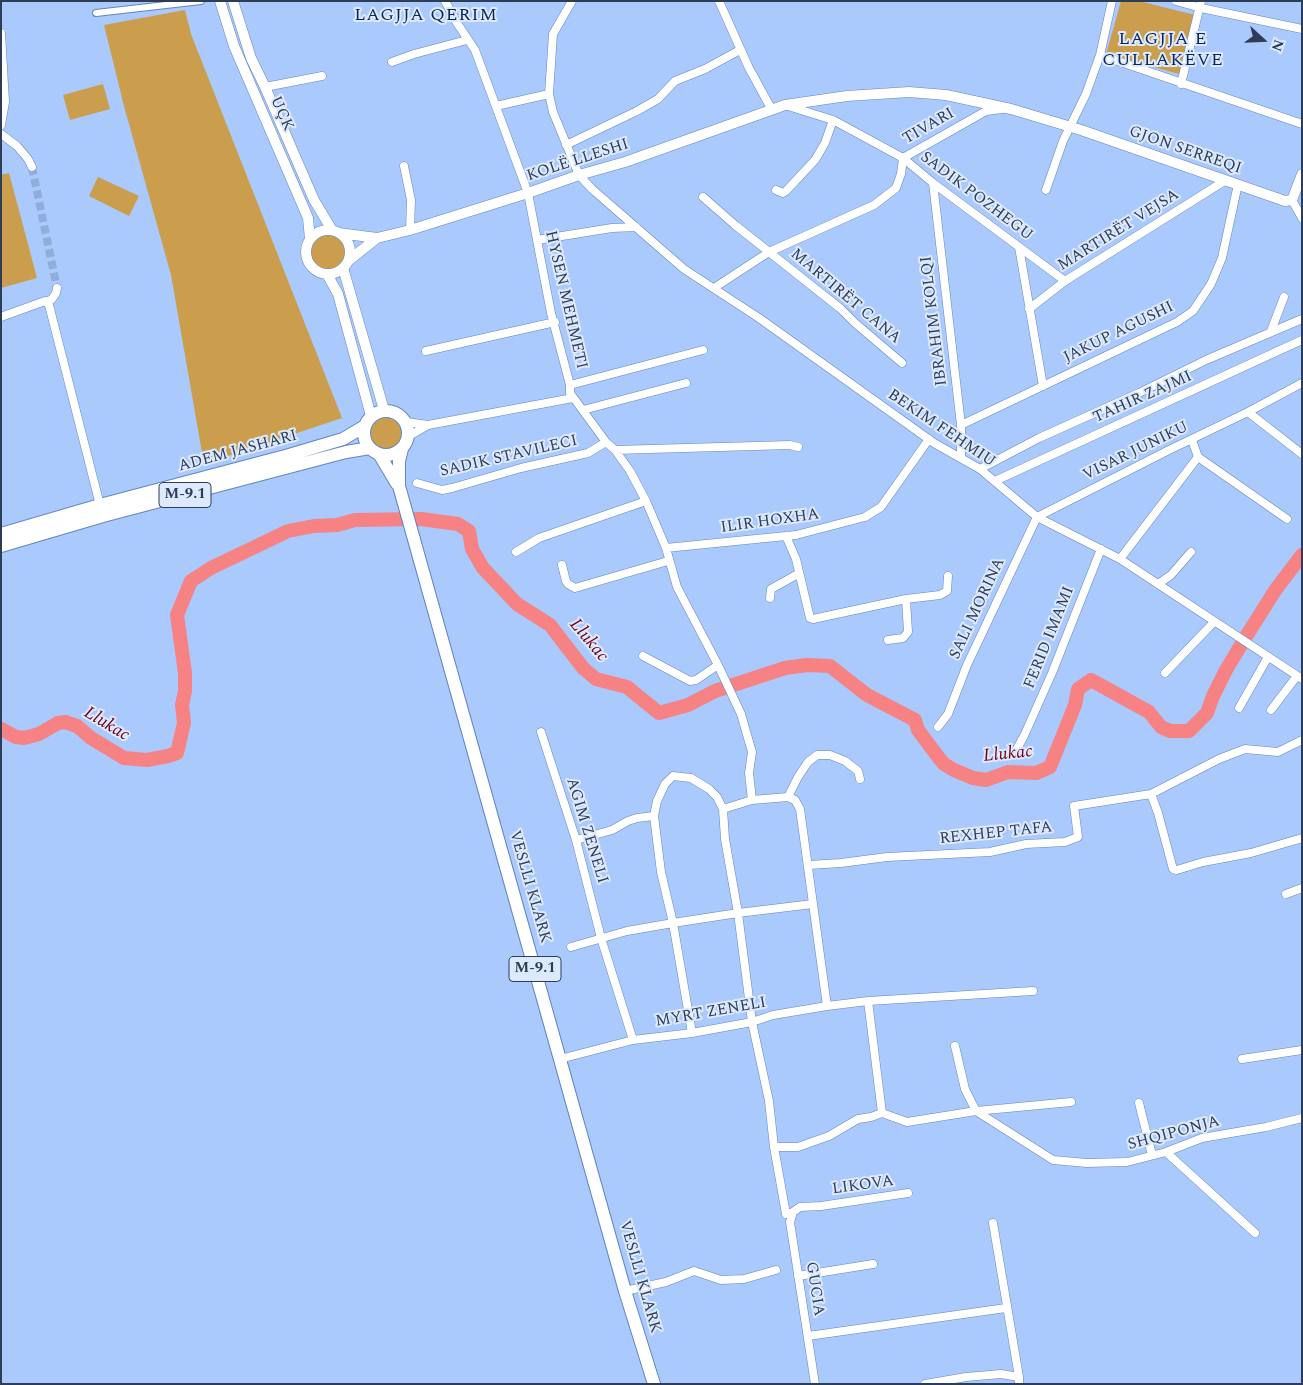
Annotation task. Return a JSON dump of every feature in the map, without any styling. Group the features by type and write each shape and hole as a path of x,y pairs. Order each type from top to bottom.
{"main road":[{"name":"M-9.1","path":"374,451 364,438 368,421 384,410"},
{"path":"384,410 397,413 406,422 409,436"},
{"name":"ADEM JASHARI","path":"1,534 101,511 289,456 343,439 368,421"},
{"name":"M-9.1","path":"1,546 101,511 346,452 374,451 391,455 402,449 409,436"},
{"name":"VESLLI KLARK","path":"402,449 399,461 399,486 625,1290 654,1384"},
{"name":"VESLLI KLARK","path":"374,451 399,486"}],"street":[{"path":"96,13 201,1"},
{"name":"UÇK","path":"220,1 234,46 308,218 310,239 306,254 309,262 314,268 328,274 338,294 368,421"},
{"name":"HYSEN MEHMETI","path":"445,1 467,40 475,50 528,193 570,385 570,393 606,442 615,450 630,470 646,500 666,548 668,561 677,587 718,664 741,714 752,752 749,773 752,800"},
{"path":"572,1 553,34 550,94 552,112 579,175"},
{"path":"718,1 740,50 772,110"},
{"path":"1046,190 1056,158 1069,126 1086,94 1100,55 1112,1"},
{"path":"1176,1 1201,5 1302,29"},
{"name":"UÇK","path":"235,2 251,58 314,200 335,231 345,238 349,245 350,253 346,264 384,410"},
{"path":"1181,84 1201,5"},
{"path":"1,33 5,102 1,125"},
{"path":"392,62 467,40"},
{"path":"566,145 637,111 658,98 675,81 704,69 740,50"},
{"path":"1100,55 1302,124"},
{"name":"UÇK","path":"265,87 322,76"},
{"name":"KOLË LLESHI","path":"377,238 410,230 625,162 786,105 848,96 909,92 946,95 1011,109"},
{"path":"496,106 550,94"},
{"name":"SADIK POZHEGU","path":"786,105 833,120 903,158 1065,281"},
{"name":"TIVARI","path":"714,288 769,252 874,205 896,188 901,174 903,158 986,111 1011,109 1069,126"},
{"path":"776,190 786,191 815,160 825,143 833,120"},
{"name":"GJON SERREQI","path":"1069,126 1285,201 1292,200"},
{"path":"1,134 17,146 32,167"},
{"path":"404,166 411,200 410,230"},
{"name":"BEKIM FEHMIU","path":"579,175 684,269 929,439 980,469 1037,517 1120,559 1299,677"},
{"path":"1301,179 1292,200 1302,218"},
{"name":"MARTIRËT VEJSA","path":"1029,309 1065,281 1226,180"},
{"name":"IBRAHIM KOLQI","path":"933,182 961,425 961,457"},
{"name":"JAKUP AGUSHI","path":"961,425 1176,322 1193,311 1211,284 1222,258 1238,184"},
{"path":"703,197 769,252"},
{"path":"537,240 612,228 636,227"},
{"path":"310,239 316,233 324,230 377,238"},
{"path":"328,274 337,272 377,238"},
{"path":"1020,247 1043,386"},
{"name":"MARTIRËT CANA","path":"769,252 841,309 902,362"},
{"path":"1,316 44,301 47,302 52,299 57,288"},
{"path":"1271,331 1284,297"},
{"path":"47,302 50,305 101,511"},
{"name":"TAHIR ZAJMI","path":"980,469 1076,420 1271,331 1302,319"},
{"path":"426,351 555,322"},
{"name":"TAHIR ZAJMI","path":"995,481 1302,340"},
{"path":"570,385 703,350"},
{"path":"583,410 686,383"},
{"name":"VISAR JUNIKU","path":"1037,517 1171,448 1192,440 1248,412 1302,383"},
{"path":"406,422 428,425 573,398"},
{"path":"1248,412 1302,454"},
{"path":"409,436 428,425"},
{"name":"ILIR HOXHA","path":"666,548 786,536 865,517 881,507 929,439"},
{"path":"1192,440 1198,457 1287,519"},
{"name":"SADIK STAVILECI","path":"417,483 442,490 452,488 520,468 588,453 606,442"},
{"path":"615,450 794,446"},
{"path":"1120,559 1198,457"},
{"path":"516,552 539,538 646,500"},
{"name":"SALI MORINA","path":"938,727 948,714 967,665 1037,517"},
{"path":"786,536 796,559 808,616 813,619 906,599 940,596 947,591 948,576"},
{"name":"FERID IMAMI","path":"1014,754 1052,673 1101,549"},
{"path":"1158,584 1171,575 1191,552"},
{"path":"562,566 566,581 575,588 668,561"},
{"path":"770,598 771,589 798,574"},
{"path":"888,640 903,638 908,632 906,599"},
{"path":"1165,673 1214,622"},
{"path":"643,656 690,681 696,680 718,664"},
{"path":"1239,708 1268,657"},
{"path":"1271,710 1299,677"},
{"name":"AGIM ZENELI","path":"541,732 576,840 601,938 633,1040"},
{"name":"REXHEP TAFA","path":"809,865 887,857 990,852 1026,844 1065,842 1078,836 1074,806 1150,794 1236,752 1245,749 1278,752 1302,740"},
{"path":"788,797 808,762 817,755 830,754 845,761 858,771 860,779"},
{"path":"692,1033 674,923 661,872 654,816 657,801 664,784 673,776 691,778 710,789 717,797 723,809 752,1022 769,1101 774,1147 786,1214 793,1212"},
{"path":"1150,794 1158,813 1172,869 1176,870 1203,862 1250,853 1302,838"},
{"path":"723,809 752,800 788,797 795,800 800,809 827,1006"},
{"path":"576,840 612,830 628,821 654,816"},
{"path":"1286,894 1302,888"},
{"path":"571,947 601,938 674,923 738,912 813,904"},
{"name":"MYRT ZENELI","path":"560,1059 633,1040 692,1033 752,1022 773,1015 827,1006 868,1001 1032,991"},
{"path":"868,1001 882,1113"},
{"path":"955,1046 965,1089 976,1111"},
{"path":"1242,1059 1302,1050"},
{"path":"774,1147 798,1147 830,1136 858,1119 882,1113 907,1122 976,1111 1071,1102"},
{"path":"1140,1103 1152,1155"},
{"name":"SHQIPONJA","path":"976,1111 1053,1160 1087,1163 1127,1162 1166,1152 1202,1138 1266,1127 1302,1118"},
{"path":"1166,1152 1255,1233"},
{"name":"LIKOVA","path":"793,1212 800,1207 821,1206 908,1193"},
{"name":"GUCIA","path":"793,1212 790,1222 815,1384"},
{"path":"925,1384 966,1377 1000,1374 1019,1380 993,1223"},
{"path":"798,1276 873,1264"},
{"path":"625,1290 666,1282 694,1271 721,1280 744,1279 776,1270"},
{"path":"808,1336 1006,1308"}],"shaded area":[{"path":"1121,1 1139,1 1195,15 1179,74 1106,54"},
{"path":"185,10 191,34 342,418 204,464 171,275 124,106 104,25"},
{"path":"103,84 110,109 70,120 63,95"},
{"path":"9,173 37,278 1,288 1,175"},
{"path":"98,177 139,196 129,216 89,196"},
{"path":"328,235 340,240 345,252 340,264 328,269 316,264 311,252 316,240"},
{"path":"387,417 399,421 403,433 399,445 387,449 375,445 371,433 375,421"}],"waterway":[{"name":"Llukac","path":"1,729 16,737 24,738 39,734 58,723 65,722 77,726 91,738 124,758 147,760 177,753 184,723 182,705 185,691 185,673 177,615 191,581 211,568 288,531 314,526 337,525 355,520 421,519 458,524 469,531 472,549 483,568 517,604 550,625 583,668 596,679 627,687 659,713 688,705 715,691 785,668 807,665 830,666 867,695 915,720 918,730 944,764 973,778 986,780 1008,772 1036,773 1050,767 1075,705 1078,689 1091,680 1149,712 1161,727 1170,731 1189,731 1207,713 1226,670 1247,635 1276,589 1302,555"}],"tunnel":[{"path":"32,167 57,288"}],"district":[{"name":"LAGJJA QERIM","path":"426,16"},
{"name":"LAGJJA E CULLAKËVE","path":"1163,50"}]}
